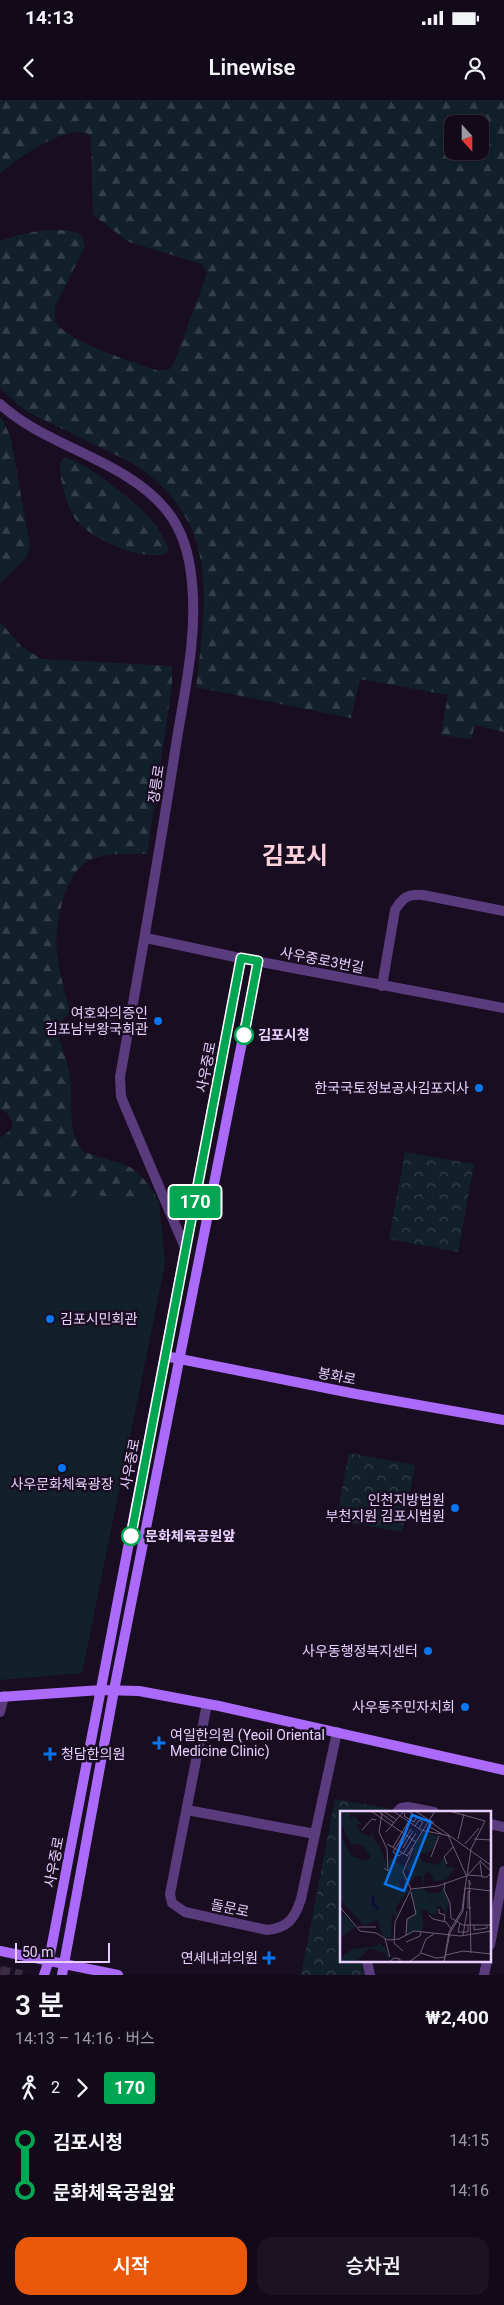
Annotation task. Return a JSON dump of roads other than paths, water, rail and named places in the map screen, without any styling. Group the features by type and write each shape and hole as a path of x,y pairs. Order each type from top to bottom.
{"street":[{"name":"장릉로","path":"0,404 20,420 117,472 152,495 177,526 185,545 192,585 191,636 146,938 120,1078 121,1096 186,1250"},
{"path":"382,986 395,910 402,899 411,894 422,894 504,911"},
{"name":"사우중로3번길","path":"146,938 382,986 504,1008"},
{"name":"사우중로","path":"44,1975 49,1960 241,958"},
{"name":"사우중로","path":"64,1970 114,1690 258,961"},
{"name":"봉화로","path":"165,1356 356,1394 504,1420"},
{"path":"0,1712 2,1697 101,1690 139,1691 337,1732 504,1770"},
{"name":"돌문로","path":"207,1704 172,1881 172,1903 185,1912 267,1930 277,1929 286,1925 298,1910 337,1732"},
{"path":"398,1811 400,1808 408,1807 429,1811"},
{"path":"187,1810 315,1834"},
{"path":"492,1936 504,1871"},
{"path":"0,1951 49,1960 64,1970 118,1975"},
{"path":"367,1962 370,1975"},
{"path":"484,1975 487,1962"}],"tunnel":[{"path":"0,1971 22,1975"}],"place":[{"name":"여호와의증인 김포남부왕국회관","path":"158,1021"},
{"name":"김포시청","path":"244,1035"},
{"name":"한국국토정보공사김포지사","path":"479,1088"},
{"name":"김포시민회관","path":"50,1319"},
{"name":"사우문화체육광장","path":"62,1468"},
{"name":"인천지방법원 부천지원 김포시법원","path":"455,1508"},
{"name":"문화체육공원앞","path":"131,1536"},
{"name":"사우동행정복지센터","path":"428,1651"},
{"name":"사우동주민자치회","path":"465,1707"},
{"name":"여일한의원 (Yeoil Oriental Medicine Clinic)","path":"159,1743"},
{"name":"청담한의원","path":"50,1754"},
{"name":"연세내과의원","path":"269,1958"}],"district":[{"name":"김포시","path":"295,856"}]}
